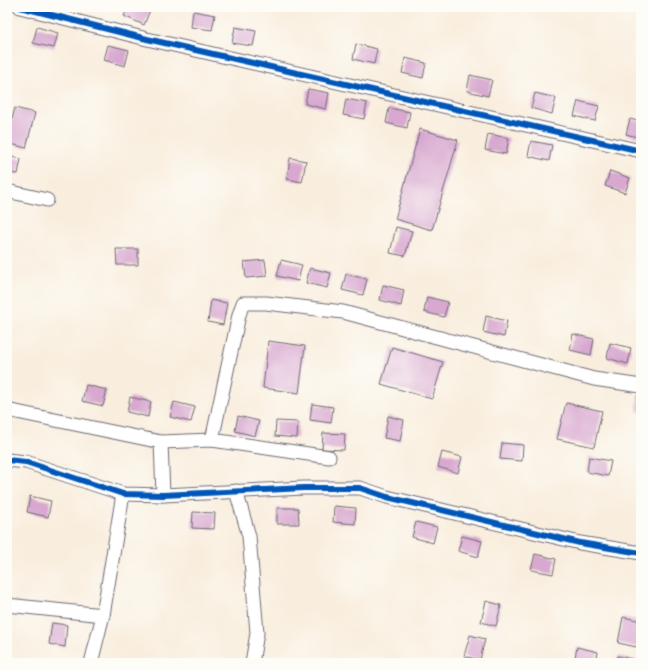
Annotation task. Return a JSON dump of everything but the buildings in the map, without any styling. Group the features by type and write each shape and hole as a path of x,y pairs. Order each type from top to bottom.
{"street":[{"path":"20,7 147,39 641,151"},
{"path":"7,191 47,200"},
{"path":"212,440 242,303 266,303 344,312 594,379 641,386"},
{"path":"7,410 161,442 212,440 329,457"},
{"path":"161,442 163,495"},
{"path":"7,460 26,462 123,494 163,495 304,488 360,488 387,497 580,543 641,553"},
{"path":"236,491 249,536 257,633 252,663"},
{"path":"91,663 103,615 123,494"},
{"path":"7,605 103,615"}],"cycle path":[{"path":"20,7 147,39 641,151"},
{"path":"7,460 26,462 123,494 163,495 304,488 360,488 387,497 580,543 641,553"}]}
